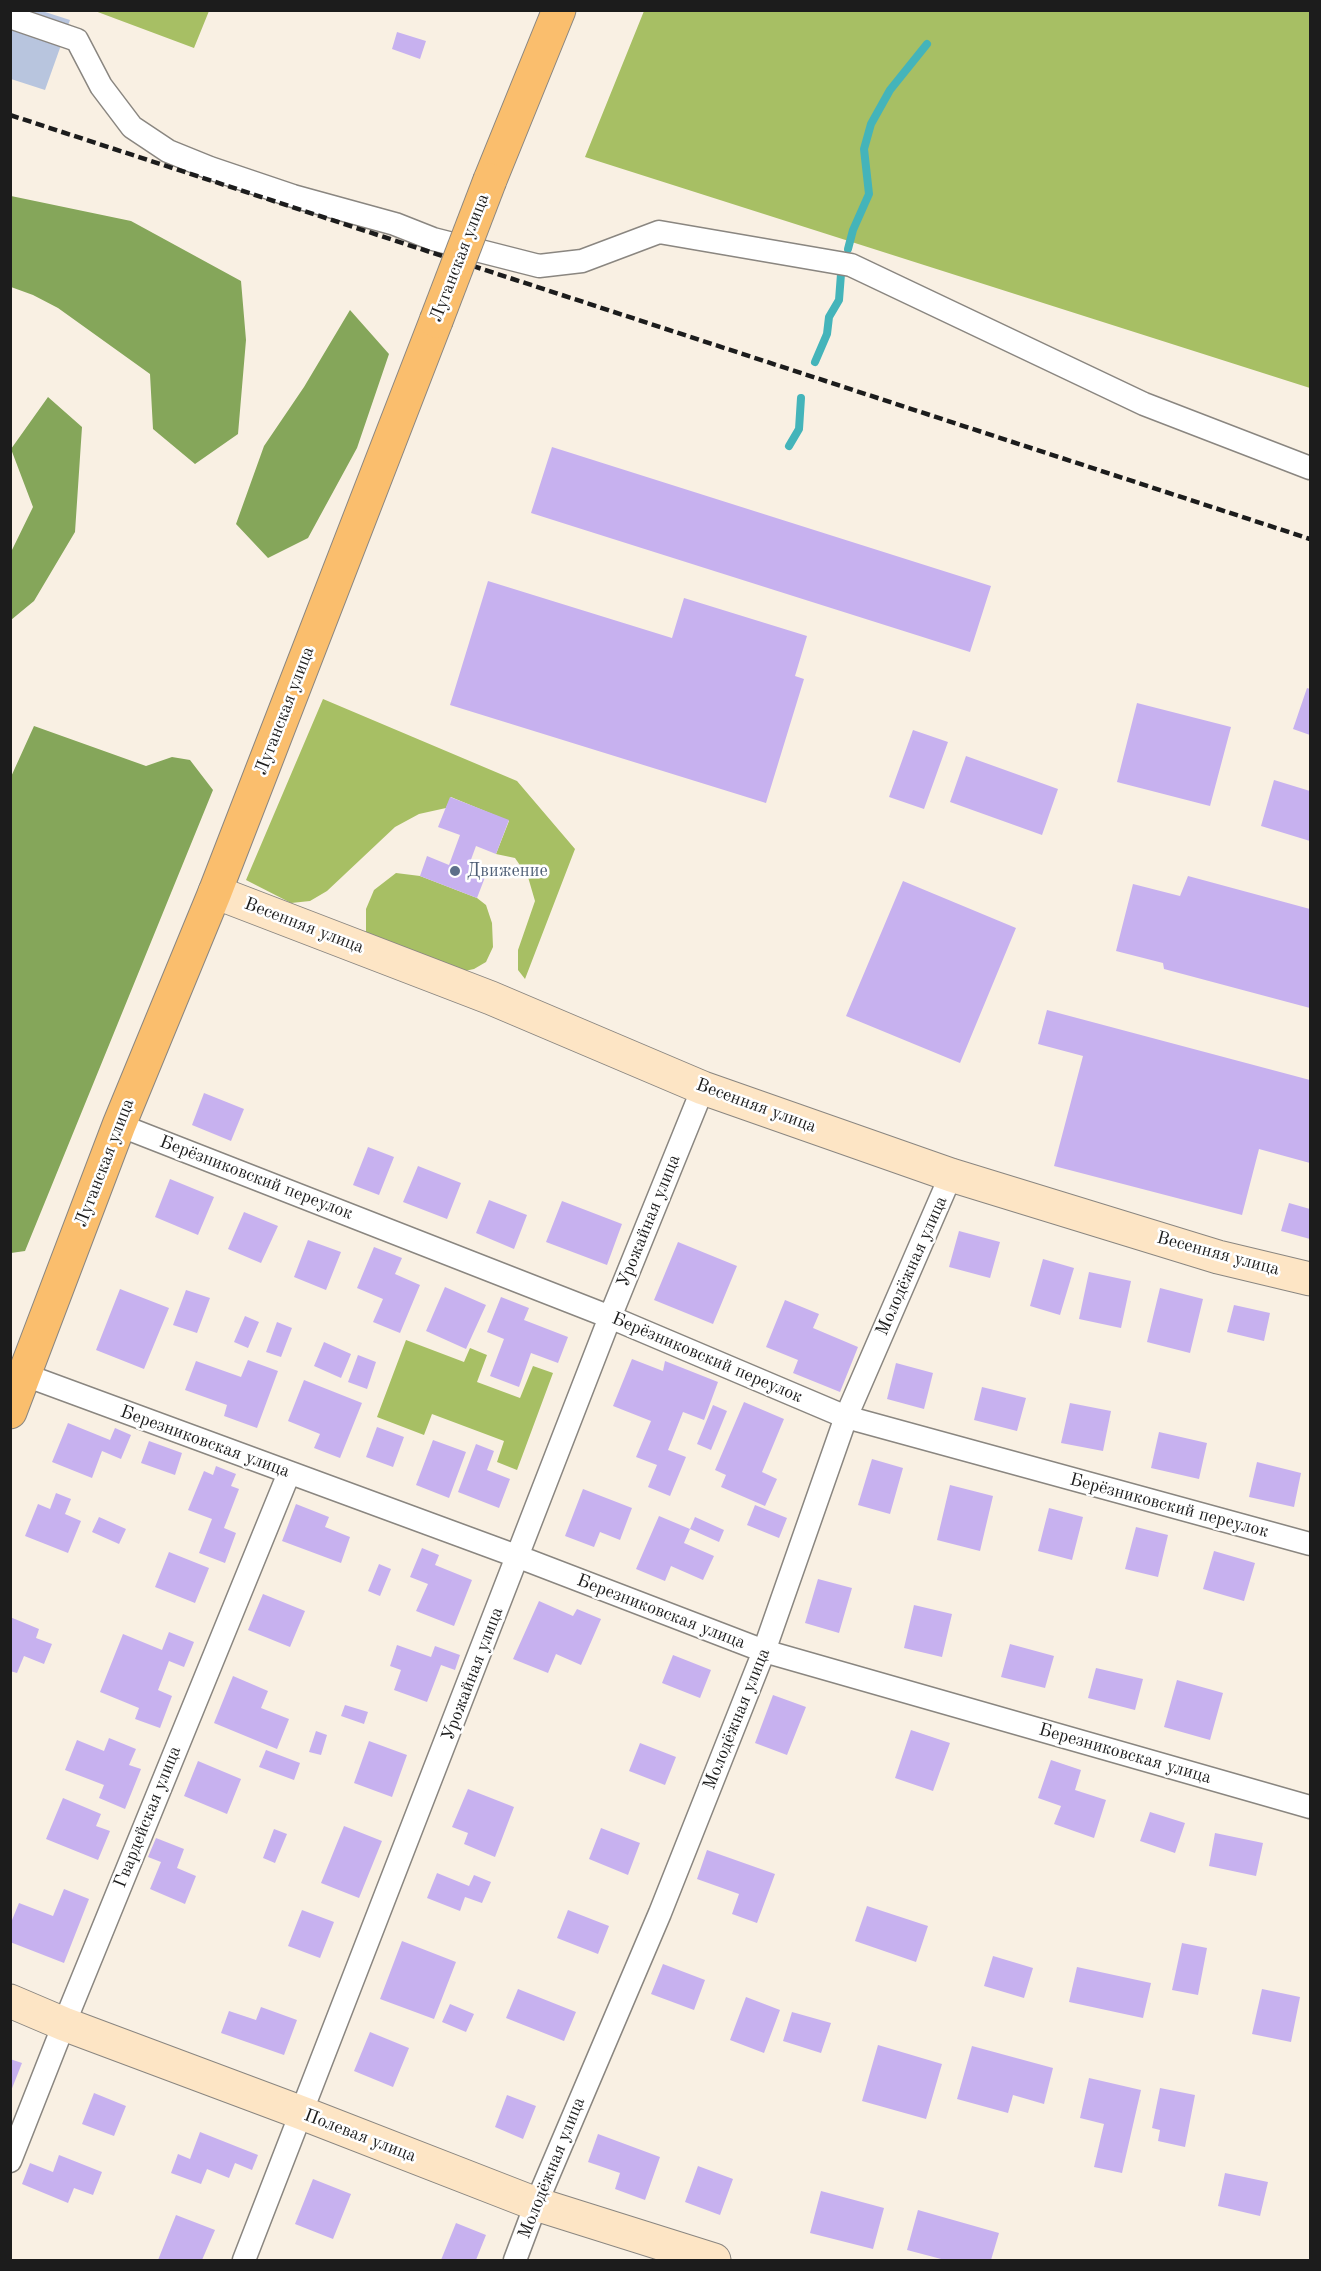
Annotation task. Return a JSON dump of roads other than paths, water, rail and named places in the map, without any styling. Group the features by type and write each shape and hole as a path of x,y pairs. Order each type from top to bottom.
{"highway":[{"name":"Луганская улица","path":"10,1412 119,1125 216,892 435,321 559,10"}],"street":[{"path":"10,17 77,40 101,86 132,127 168,151 210,168 293,196 394,224 433,239 539,266 582,261 659,232 850,265 1144,404 1311,468"},
{"name":"Весенняя улица","path":"216,892 491,998 703,1088 951,1174 1218,1257 1311,1279"},
{"name":"Урожайная улица","path":"244,2260 519,1557 610,1317 703,1088"},
{"name":"Берёзниковский переулок","path":"119,1125 610,1317 846,1417 1311,1544"},
{"name":"Молодёжная улица","path":"515,2260 536,2204 660,1913 764,1651 846,1417 951,1174"},
{"name":"Березниковская улица","path":"25,1376 519,1557 764,1651 1311,1807"},
{"name":"Гвардейская улица","path":"10,2161 289,1473"},
{"name":"Полевая улица","path":"10,2001 64,2024 536,2204 714,2260"}],"waterway":[{"path":"848,249 853,230 869,194 864,149 871,124 890,90 927,44"},
{"path":"815,362 827,334 829,317 839,300 841,274"},
{"path":"789,446 799,429 801,398"}],"railway":[{"path":"10,115 1310,539"}],"place":[{"name":"Движение","path":"455,871"}]}
